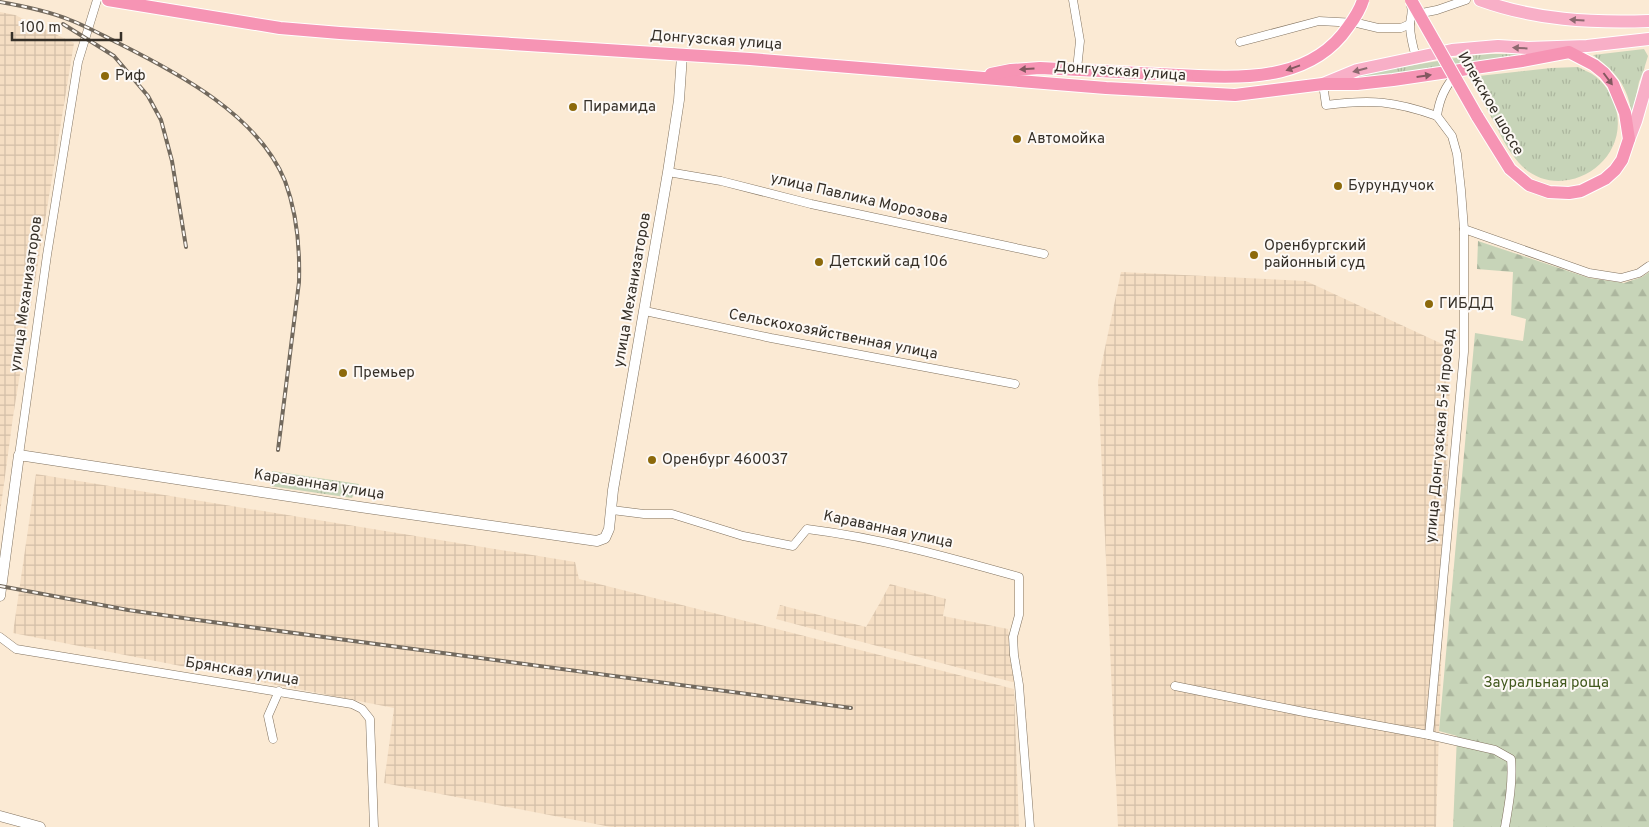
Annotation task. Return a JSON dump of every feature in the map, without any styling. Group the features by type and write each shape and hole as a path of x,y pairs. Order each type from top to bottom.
{"highway":[{"name":"Донгузская улица","path":"108,0 280,28 750,59 1200,94 1235,94 1323,84 1357,84 1460,71 1569,52"},
{"path":"978,77 1011,70 1040,68 1226,77 1263,75 1289,70 1327,51 1341,38 1363,0"},
{"name":"Илекское шоссе","path":"1411,0 1510,169 1528,185 1549,192 1569,193 1581,191 1605,179 1615,170 1622,160 1629,139"},
{"path":"1569,52 1594,65 1613,84 1625,113 1629,139"}],"main road":[{"path":"1480,0 1500,7 1551,18 1594,22 1649,21"},
{"name":"Донгузская улица","path":"1323,84 1357,70 1416,57 1473,48 1587,46 1649,39"},
{"name":"Донгузская улица","path":"1569,52 1587,46"},
{"path":"1629,139 1649,76"}],"street":[{"name":"улица Механизаторов","path":"0,596 47,255 76,72 97,0"},
{"path":"1073,0 1080,41 1077,69"},
{"path":"1411,0 1413,15 1410,24 1411,41 1416,57"},
{"path":"1413,15 1437,10 1466,0"},
{"path":"1240,42 1319,21 1356,23 1378,28 1401,28 1410,24"},
{"name":"улица Механизаторов","path":"609,529 615,480 668,172 679,100 682,56"},
{"path":"1323,84 1326,106 1357,101 1389,102 1412,107 1437,116 1438,106 1444,91 1450,81 1460,71"},
{"name":"улица Донгузская 5-й проезд","path":"1428,735 1464,352 1464,229 1457,154 1452,136 1437,116"},
{"name":"улица Павлика Морозова","path":"668,172 721,182 811,204 1044,254"},
{"path":"1464,229 1589,273 1620,278 1639,273 1649,266"},
{"name":"Сельскохозяйственная улица","path":"645,311 771,338 1015,384"},
{"name":"Караванная улица","path":"19,455 597,541 605,538 609,529"},
{"name":"Караванная улица","path":"612,510 644,514 672,514 743,536 793,546 807,529 852,535 928,552 1019,577 1020,615 1012,636 1019,685 1030,827"},
{"name":"Брянская улица","path":"0,637 16,649 278,691 352,704 362,709 370,719 374,827"},
{"path":"1175,686 1428,735 1495,750 1511,758 1511,791 1505,827"},
{"path":"273,739 268,716 278,691"},
{"path":"0,816 40,827"}],"shaded area":[{"path":"0,12 15,15 74,43 13,417 0,513"},
{"path":"1121,272 1306,281 1451,348 1436,827 1118,827 1098,381"},
{"path":"36,474 575,562 579,579 1014,689 1019,827 611,827 384,783 394,708 13,633"},
{"path":"890,584 946,599 943,616 1008,629 1016,683 776,619 780,605 866,627"}],"green space":[{"path":"1644,49 1648,56 1639,82 1632,115 1620,80 1593,55"},
{"path":"1535,54 1342,81 1362,74 1467,56"},
{"path":"1578,67 1598,78 1612,97 1618,122 1615,142 1605,159 1591,171 1573,179 1554,181 1536,176 1519,163 1510,151 1470,77"},
{"name":"Зауральная роща","path":"1478,241 1589,278 1624,283 1642,277 1649,272 1649,827 1453,827 1457,736 1439,731 1475,333 1523,341 1526,319 1511,315 1513,272 1477,269"},
{"path":"272,471 359,484 352,498 270,486"}],"railway":[{"path":"0,2 44,11 76,22 166,68 190,82 236,116 273,157 289,193 297,231 299,269 278,450"},
{"path":"63,24 114,56 148,96 161,120 172,161 186,247"},
{"path":"0,586 128,610 190,619 851,708"}],"place":[{"name":"Риф","path":"105,76"},
{"name":"Пирамида","path":"573,107"},
{"name":"Автомойка","path":"1017,139"},
{"name":"Бурундучок","path":"1338,186"},
{"name":"Оренбургский районный суд","path":"1254,255"},
{"name":"Детский сад 106","path":"819,262"},
{"name":"ГИБДД","path":"1429,304"},
{"name":"Премьер","path":"343,373"},
{"name":"Оренбург 460037","path":"652,460"}]}
